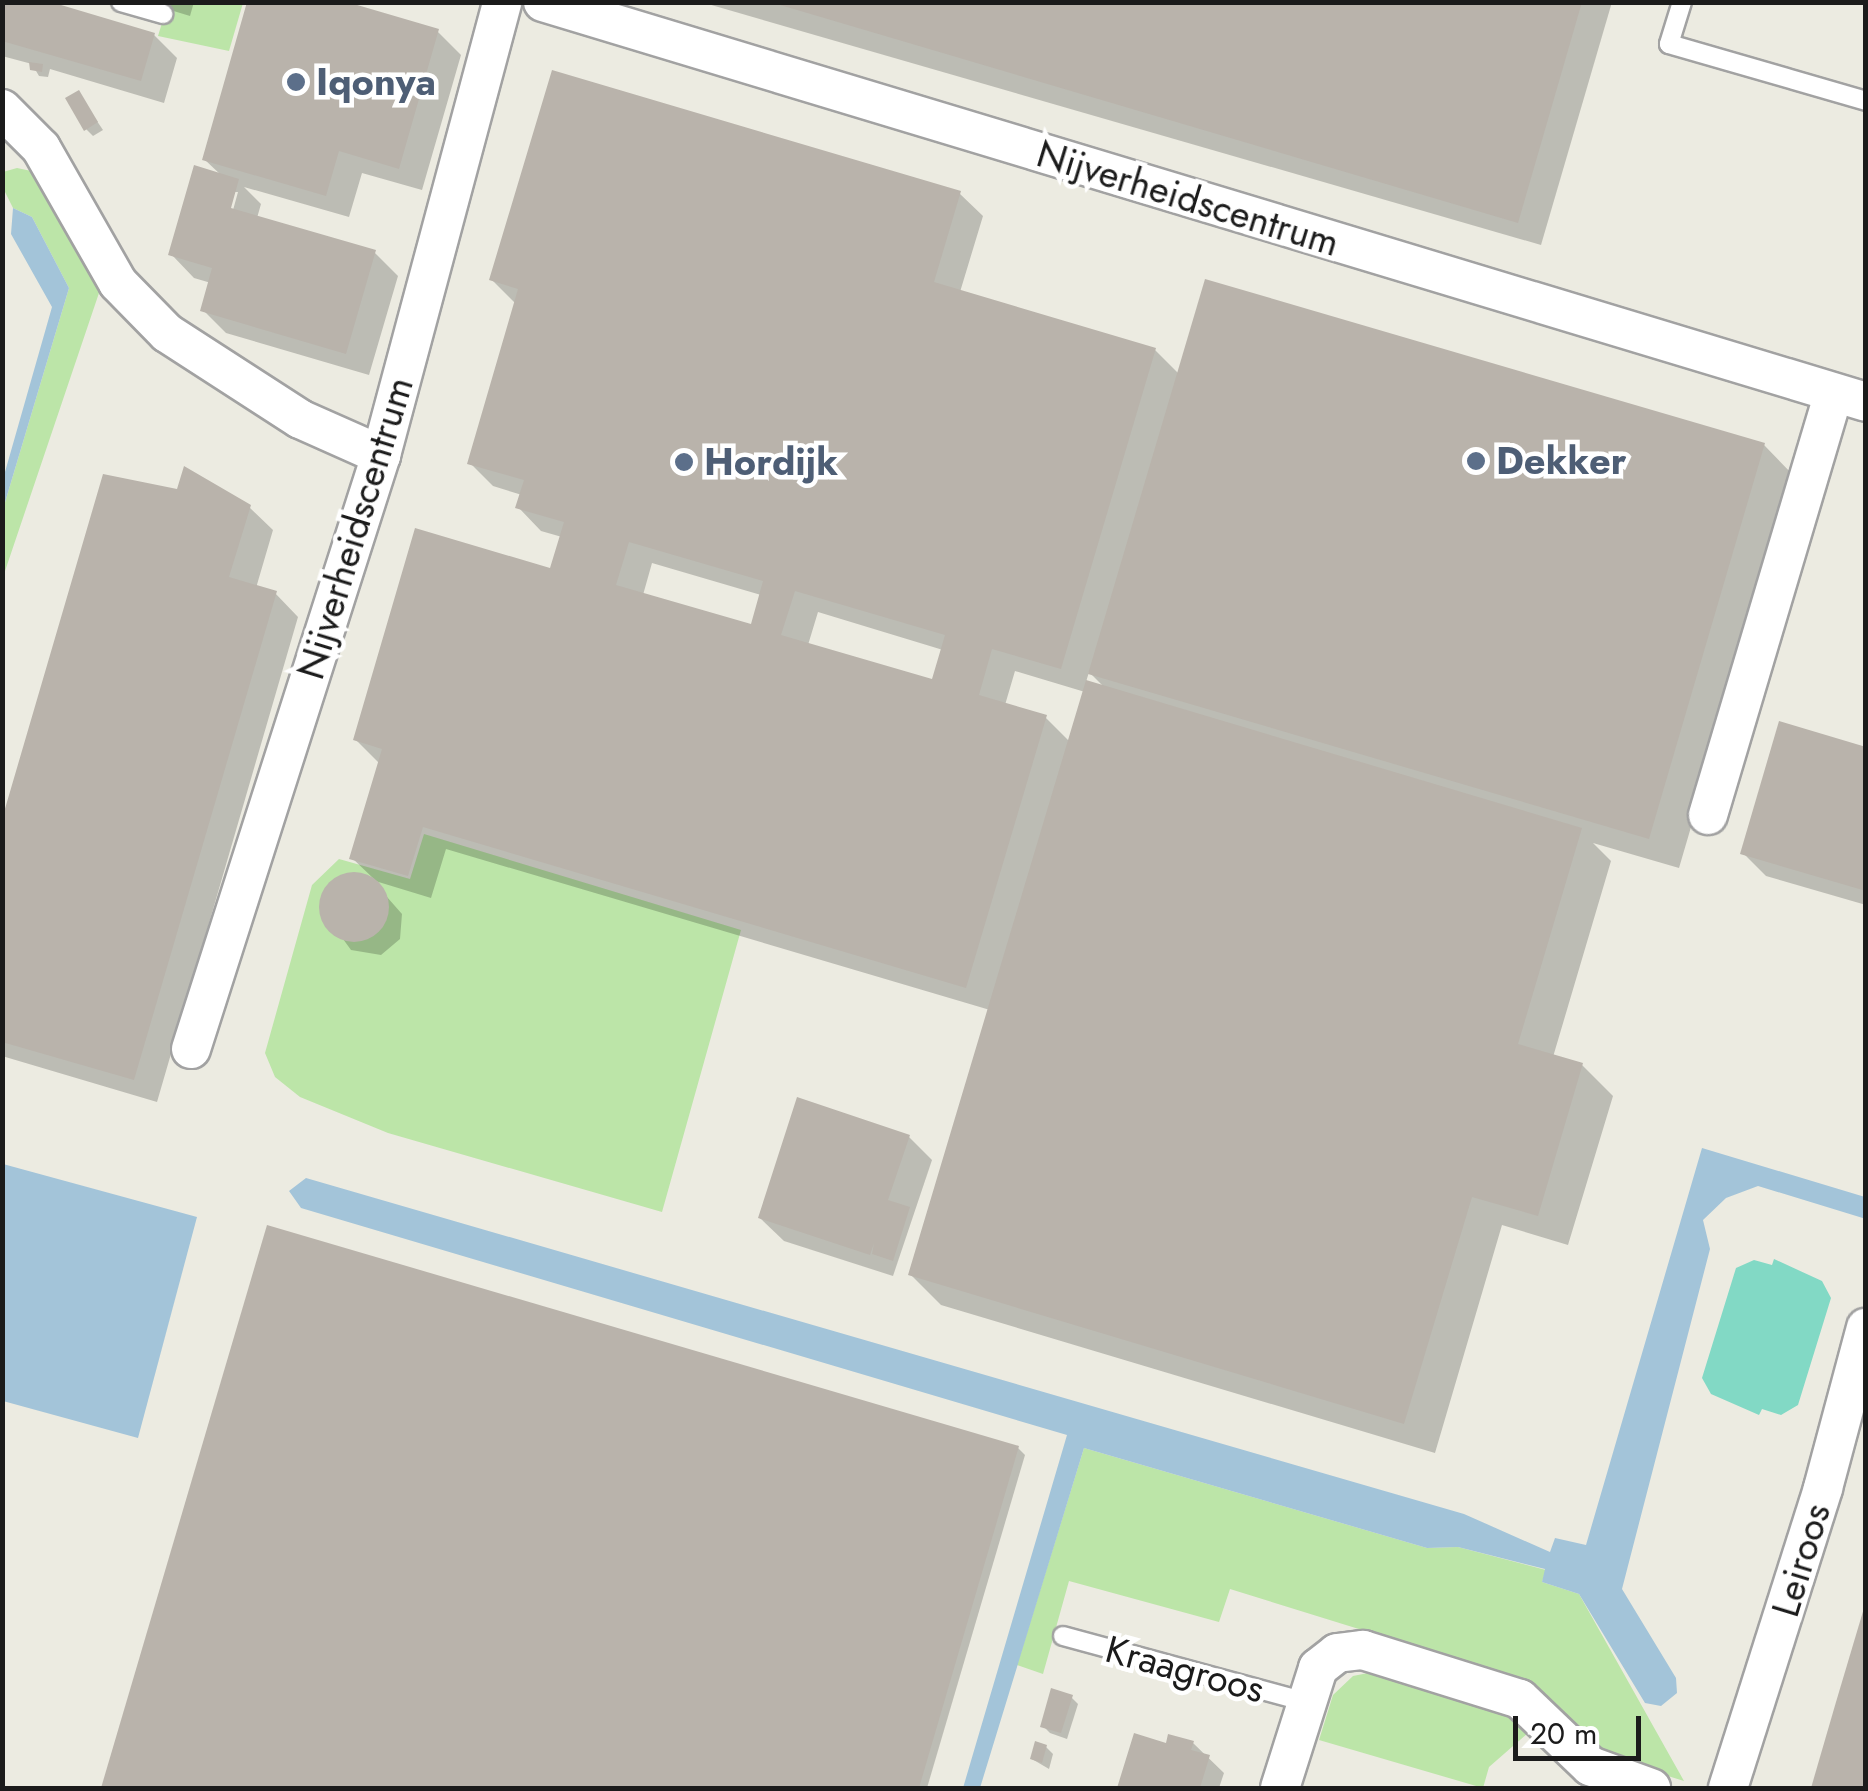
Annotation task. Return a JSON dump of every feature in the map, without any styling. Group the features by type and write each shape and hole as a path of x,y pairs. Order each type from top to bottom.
{"street":[{"name":"Nijverheidscentrum","path":"191,1049 381,455 502,2"},
{"name":"Nijverheidscentrum","path":"543,2 1850,398 1708,815"},
{"path":"2,109 41,148 118,283 167,333 300,419 381,455"},
{"name":"Leiroos","path":"1728,1788 1823,1488 1866,1328"},
{"name":"Kraagroos","path":"1280,1788 1318,1668 1336,1653 1363,1650 1520,1699 1590,1766 1651,1788"}],"lane":[{"path":"121,2 163,14"},
{"path":"1682,2 1670,44 1866,101"},
{"name":"Kraagroos","path":"1064,1636 1306,1702"}],"green space":[{"path":"168,3 243,3 229,51 158,36"},
{"path":"17,168 36,172 100,290 3,577 3,509 69,288 32,217 13,208 3,188 3,172"},
{"path":"424,834 741,930 662,1212 388,1133 300,1097 275,1077 265,1053 312,885 339,859 410,879"},
{"path":"1084,1448 1427,1548 1458,1547 1546,1570 1542,1582 1579,1594 1684,1781 1594,1753 1535,1688 1517,1678 1230,1589 1219,1622 1069,1581 1043,1674 1017,1665"},
{"path":"1368,1673 1508,1713 1527,1734 1489,1767 1483,1788 1319,1740 1333,1695 1353,1676"}],"shaded area":[{"path":"13,208 32,217 69,288 3,509 3,479 52,307 11,234"},
{"path":"1702,1148 1865,1197 1866,1219 1758,1186 1726,1198 1703,1220 1710,1249 1622,1589 1676,1678 1677,1693 1661,1706 1645,1703 1579,1594 1542,1582 1545,1569 1458,1547 1427,1548 1084,1448 980,1788 963,1788 1067,1435 301,1208 289,1191 306,1178 1464,1514 1550,1552 1555,1538 1586,1545"},
{"path":"3,1164 197,1217 138,1438 3,1401"},
{"path":"1774,1259 1822,1281 1831,1298 1798,1405 1781,1415 1762,1409 1759,1415 1711,1394 1702,1378 1736,1268 1754,1260 1772,1265"}],"building":[{"path":"2,2 51,2 155,33 141,81 2,41"},
{"path":"247,2 347,2 439,29 399,169 339,151 326,196 202,160"},
{"path":"770,2 1582,2 1518,223"},
{"path":"29,62 43,64 42,72 30,70"},
{"path":"552,70 961,191 934,282 1156,348 1061,669 992,649 979,695 1047,715 966,988 423,827 408,876 349,859 382,749 353,740 415,528 550,568 564,522 515,508 524,480 467,464 518,289 489,280","holes":["629,542 763,581 751,624 616,585","795,591 945,635 932,679 781,635"]},
{"path":"79,90 98,122 84,131 65,98"},
{"path":"194,165 239,179 231,208 376,250 346,354 200,311 212,268 168,255"},
{"path":"1205,279 1765,443 1649,839 1088,674"},
{"path":"184,466 251,505 229,577 277,591 134,1080 2,1042 2,819 103,474 177,489"},
{"path":"1086,680 1582,828 1518,1044 1583,1063 1538,1216 1472,1197 1404,1424 908,1275"},
{"path":"1779,721 1866,747 1866,891 1740,854"},
{"path":"354,872 379,882 389,907 379,932 354,942 329,932 319,907 329,882"},
{"path":"797,1097 910,1135 888,1200 910,1207 893,1261 872,1254 874,1243 870,1255 758,1218"},
{"path":"267,1225 1019,1446 919,1788 101,1788"},
{"path":"1864,1608 1866,1788 1811,1788 1836,1702"},
{"path":"1051,1688 1073,1695 1061,1733 1040,1727"},
{"path":"1134,1733 1166,1743 1168,1734 1194,1741 1191,1750 1210,1755 1200,1788 1117,1788"},
{"path":"1035,1741 1047,1745 1042,1763 1030,1759"}],"place":[{"name":"Iqonya","path":"296,82"},
{"name":"Dekker","path":"1476,461"},
{"name":"Hordijk","path":"684,462"}]}
